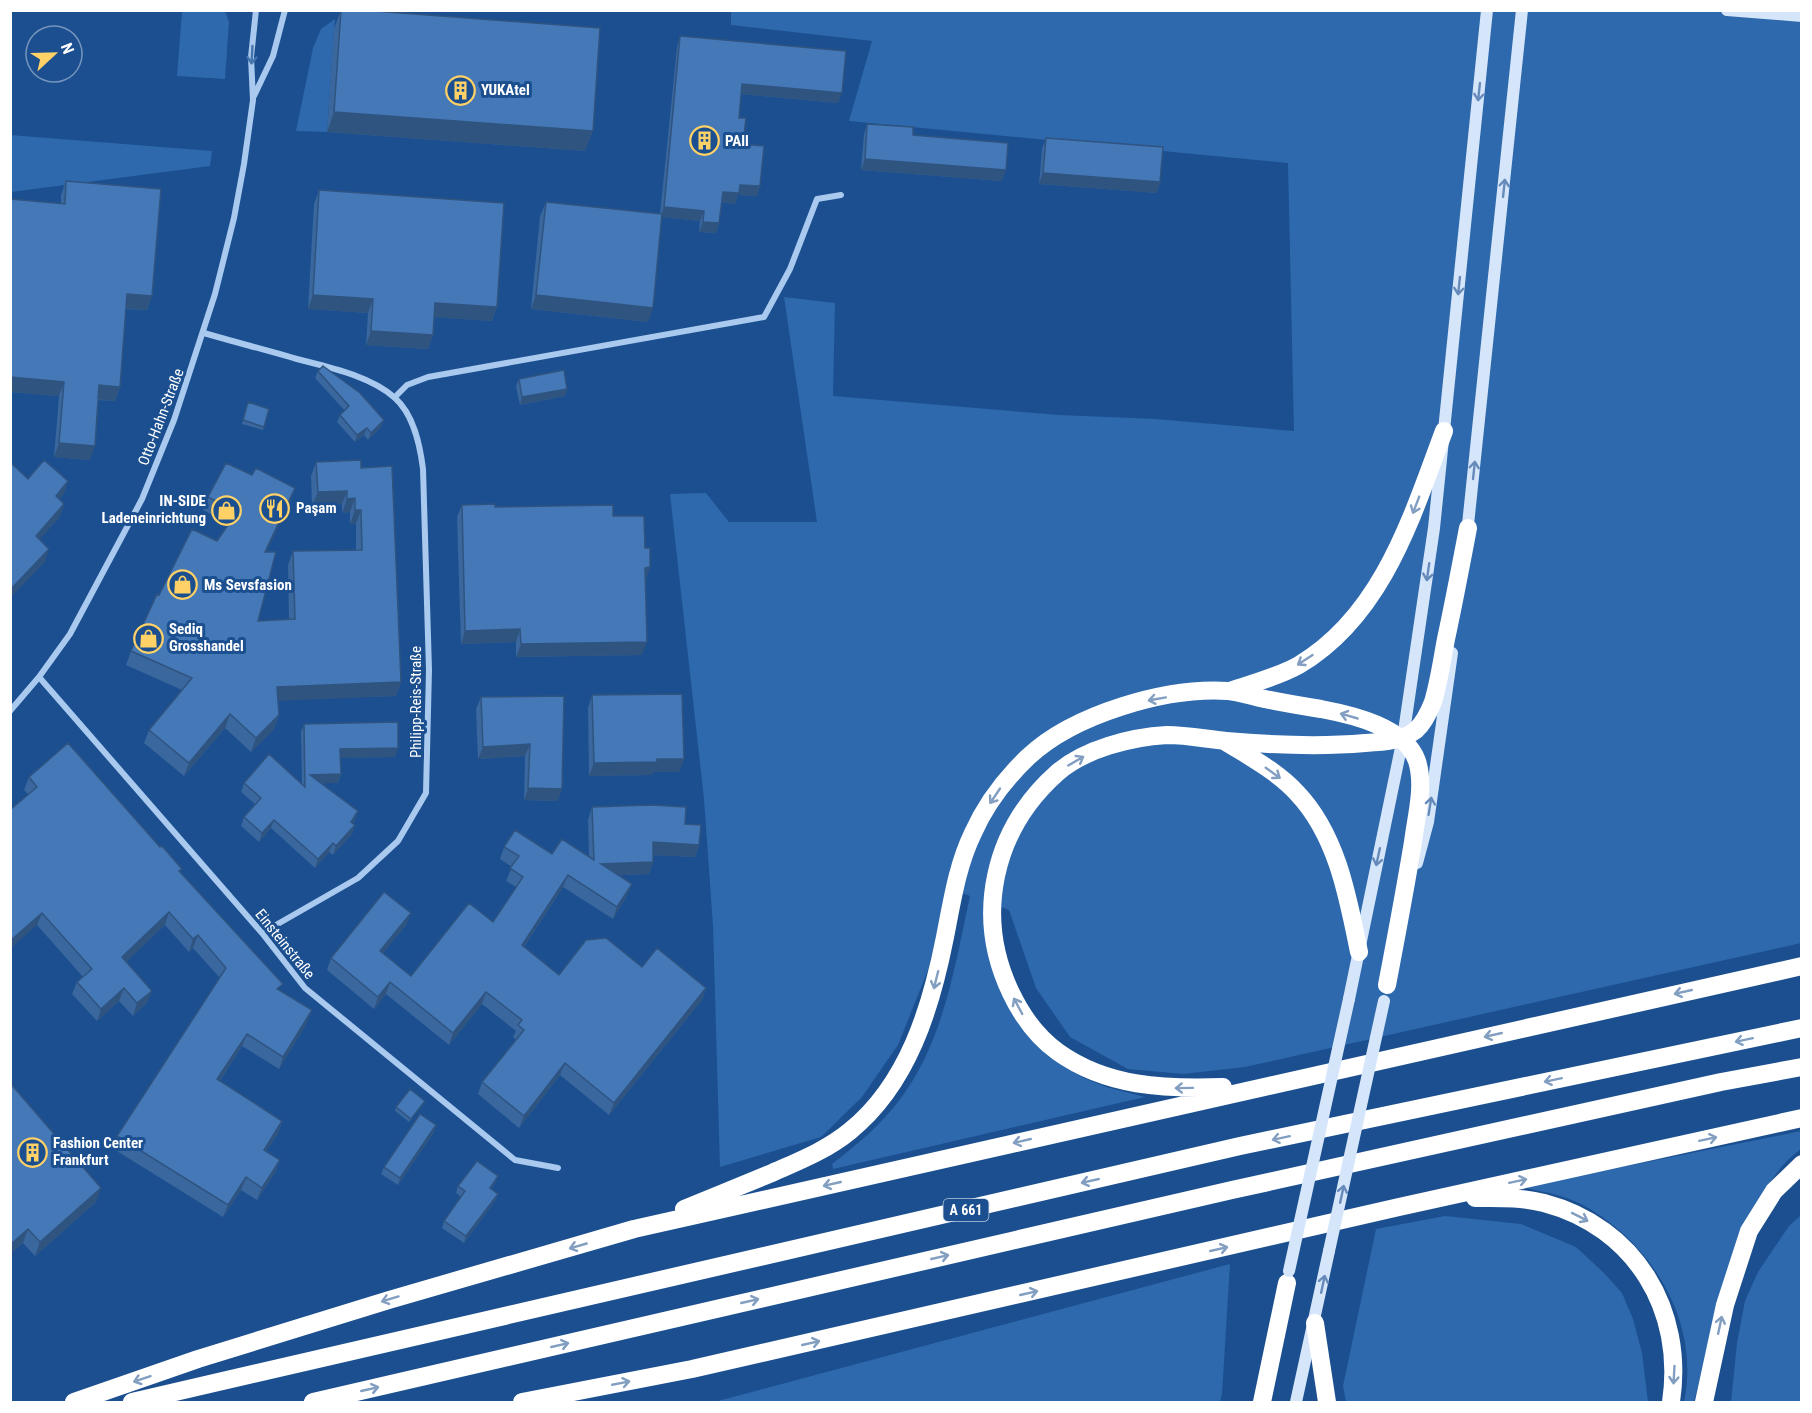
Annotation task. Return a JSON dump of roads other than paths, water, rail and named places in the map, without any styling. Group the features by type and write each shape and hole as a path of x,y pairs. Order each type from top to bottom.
{"highway":[{"path":"634,1229 748,1183 821,1150 850,1131 879,1101 904,1064 924,1017 941,959 957,877 972,834 994,795 1031,755 1054,737 1077,724 1126,705 1186,694 1230,691 1271,677 1299,664 1318,651 1352,620 1386,572 1402,540 1444,430"},
{"path":"1263,1086 1173,1088 1135,1084 1102,1075 1058,1052 1040,1036 1021,1013 1008,987 993,938 991,909 994,884 1007,839 1022,812 1059,771 1083,757 1110,746 1166,735 1224,741 1335,746 1403,738 1418,729 1432,704 1468,528"},
{"path":"1230,691 1368,721 1403,738 1410,748 1420,773 1419,790 1406,884 1385,993"},
{"path":"1224,741 1275,773 1298,793 1318,821 1334,854 1359,952"},
{"path":"74,1402 198,1359 389,1300 634,1229 1802,966"},
{"name":"A 661","path":"132,1402 1228,1149 1802,1028"},
{"path":"313,1402 1232,1190 1721,1082 1802,1067"},
{"path":"522,1402 692,1369 1399,1207 1802,1118"},
{"path":"1704,1402 1725,1305 1749,1231 1774,1191 1802,1164"},
{"path":"1399,1207 1457,1199 1510,1197 1543,1203 1567,1211 1609,1234 1646,1275 1665,1312 1674,1355 1671,1402"},
{"path":"1262,1402 1288,1277"},
{"path":"1315,1323 1327,1402"}],"main road":[{"path":"1254,1402 1288,1277 1403,738 1434,528 1487,10"},
{"path":"1296,1402 1385,993 1428,822 1468,528 1522,10"},
{"path":"1727,10 1802,16"}],"street":[{"name":"Otto-Hahn-Straße","path":"10,711 39,677 70,634 142,499 174,420 204,333 234,218 253,100 251,57 256,10"},
{"name":"Otto-Hahn-Straße","path":"253,100 273,56 285,10"},
{"path":"284,20 290,10"},
{"path":"395,397 407,385 428,377 764,317 790,269 817,199 841,195"},
{"name":"Philipp-Reis-Straße","path":"204,333 353,374 395,397 405,410 413,427 420,445 423,469 429,670 426,793 398,842 358,878 262,933"},
{"name":"Einsteinstraße","path":"39,677 262,933 305,988 515,1160 558,1168"}],"place":[{"name":"YUKAtel","path":"460,90"},
{"name":"PAll","path":"704,141"},
{"name":"Paşam","path":"275,508"},
{"name":"IN-SIDE Ladeneinrichtung","path":"227,510"},
{"name":"Ms Sevsfasion","path":"183,585"},
{"name":"Sediq Grosshandel","path":"148,638"},
{"name":"Fashion Center Frankfurt","path":"32,1152"}]}
